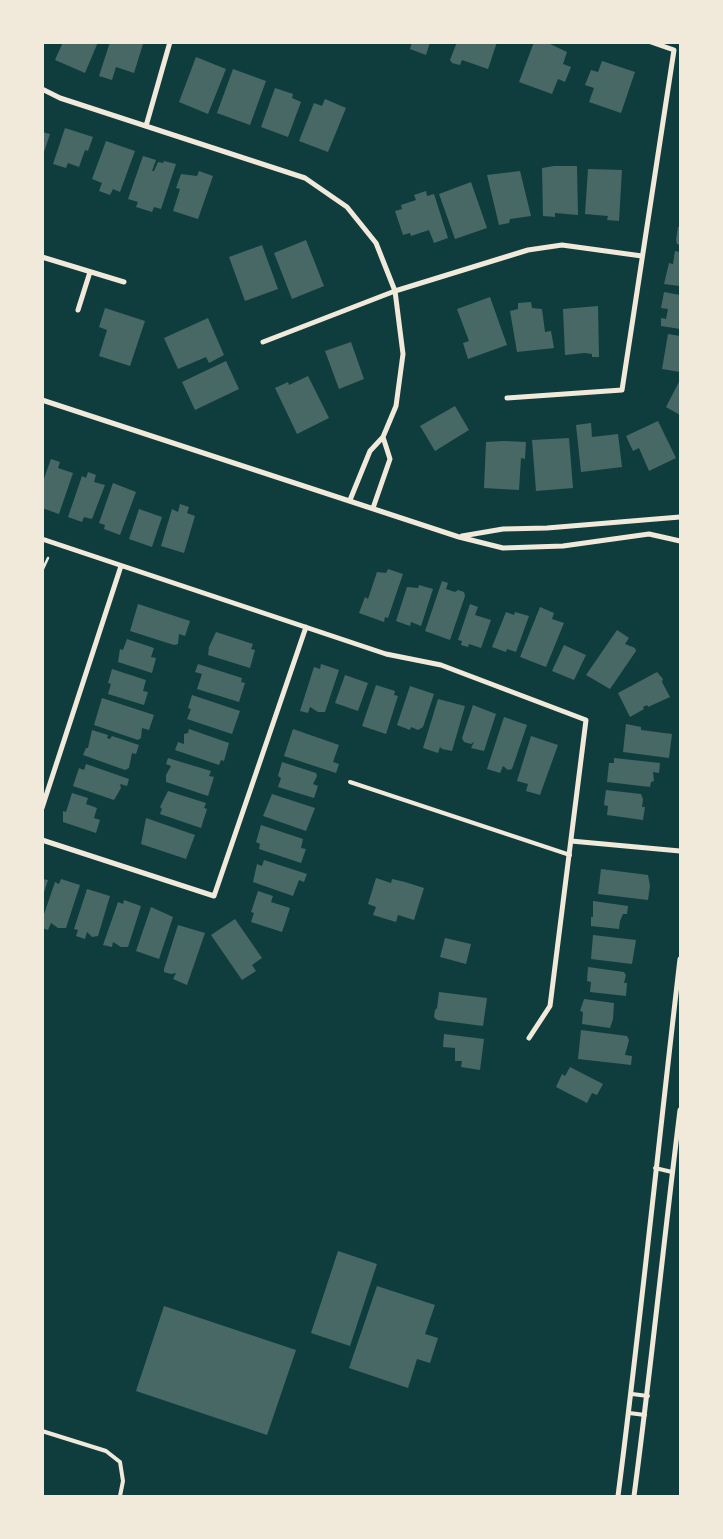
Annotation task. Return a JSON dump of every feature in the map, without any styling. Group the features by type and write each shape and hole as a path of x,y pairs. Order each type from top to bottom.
{"street":[{"path":"146,126 170,42"},
{"path":"507,398 622,390 674,50 651,42"},
{"path":"42,90 60,98 305,178 347,207 376,243 395,291 403,354 396,406 384,438 370,451 350,500"},
{"path":"263,342 395,291 528,250 562,245 642,256"},
{"path":"42,257 124,282"},
{"path":"78,310 90,272"},
{"path":"42,400 459,537 504,548 563,546 649,534 680,541"},
{"path":"373,508 390,459 384,438"},
{"path":"459,537 503,529 547,528 680,518"},
{"path":"42,539 386,654 441,665 586,720 550,1006 529,1038"},
{"path":"42,808 121,566"},
{"path":"42,840 214,896 306,627"},
{"path":"571,841 680,851"},
{"path":"618,1496 632,1394 655,1168 680,959"},
{"path":"634,1496 648,1396 680,1110"}],"lane":[{"path":"350,782 570,855"},
{"path":"655,1168 672,1172"},
{"path":"632,1394 648,1396"},
{"path":"629,1413 645,1415"},
{"path":"42,1431 106,1451 120,1462 124,1481 120,1496"}],"path":[{"path":"42,571 48,558"}],"building":[{"path":"63,42 98,42 85,73 55,60"},
{"path":"110,42 143,44 134,73 116,67 112,80 99,76"},
{"path":"412,42 430,42 426,55 410,49"},
{"path":"457,42 497,42 488,69 462,60 460,65 452,63 450,60"},
{"path":"534,42 546,42 567,52 563,64 571,67 565,82 558,79 552,94 519,82"},
{"path":"196,57 226,69 208,114 179,102"},
{"path":"602,61 635,72 621,113 589,102 594,88 585,85 591,70 598,72"},
{"path":"233,69 266,81 250,125 217,113"},
{"path":"275,88 293,94 292,98 301,102 288,137 261,127"},
{"path":"325,99 346,108 328,152 299,141 314,103 322,106"},
{"path":"65,128 93,137 88,151 85,150 79,167 68,163 66,168 53,164"},
{"path":"42,132 50,134 43,155 42,155"},
{"path":"106,141 135,151 120,192 113,189 110,195 99,191 102,183 92,179"},
{"path":"143,156 156,160 152,171 154,171 158,162 163,163 164,161 176,164 161,209 154,207 152,212 136,207 138,202 128,199"},
{"path":"577,166 578,215 555,213 555,217 543,216 542,168"},
{"path":"588,169 622,170 619,221 607,220 608,216 585,214"},
{"path":"199,171 213,176 198,219 173,211 180,189 176,188 181,174 197,176"},
{"path":"520,171 531,216 510,219 509,223 499,225 487,175"},
{"path":"471,182 487,228 455,239 439,194"},
{"path":"426,191 427,196 434,194 448,238 434,243 429,230 411,236 410,233 403,235 395,211 402,209 401,205 416,200 414,195"},
{"path":"678,227 680,227 680,245 677,244 676,240"},
{"path":"306,240 324,286 292,299 274,253"},
{"path":"262,245 278,289 245,301 229,257"},
{"path":"675,251 680,252 680,286 664,284 669,263 673,264"},
{"path":"664,292 680,295 680,329 661,326 661,318 666,319 668,309 661,308"},
{"path":"490,297 507,345 468,359 463,343 469,341 457,309"},
{"path":"531,302 532,308 542,309 545,332 551,331 554,348 517,352 510,311 518,309 518,303"},
{"path":"598,306 599,357 592,357 592,354 585,353 565,355 563,309"},
{"path":"105,308 145,321 130,366 99,356 107,330 99,327"},
{"path":"208,318 224,355 209,363 206,357 178,369 164,338"},
{"path":"668,334 680,336 680,372 662,369"},
{"path":"351,342 364,379 339,389 325,351"},
{"path":"226,361 239,389 195,410 182,382"},
{"path":"308,376 329,418 297,434 275,388 288,382 289,385"},
{"path":"680,380 680,415 666,407"},
{"path":"455,406 469,430 435,451 420,426"},
{"path":"658,421 676,458 649,471 639,448 633,451 626,436"},
{"path":"591,423 592,437 618,434 622,467 581,472 576,425"},
{"path":"569,438 573,488 536,491 532,440"},
{"path":"486,442 526,442 525,459 521,458 519,490 484,488"},
{"path":"51,459 60,462 58,468 73,473 59,514 42,508 42,484"},
{"path":"88,472 96,475 94,482 105,485 92,519 84,517 82,522 68,517 82,476 86,478"},
{"path":"113,483 136,492 120,535 104,529 105,525 99,523"},
{"path":"180,504 189,507 187,513 195,516 184,553 161,546 172,509 178,512"},
{"path":"139,509 162,517 152,547 129,539"},
{"path":"388,569 403,574 388,618 385,617 384,622 359,613 365,597 368,599 377,572 386,573"},
{"path":"442,581 448,583 446,589 464,592 465,596 450,640 425,631"},
{"path":"419,585 433,589 421,626 411,622 410,626 396,621 407,587 418,588"},
{"path":"138,604 190,621 185,636 179,634 178,644 174,645 130,631"},
{"path":"470,604 478,607 475,615 491,620 481,648 469,644 468,647 461,645 462,641 458,640"},
{"path":"540,607 554,613 552,619 564,623 546,667 520,657"},
{"path":"506,612 514,615 515,612 529,616 516,652 507,649 506,652 492,647"},
{"path":"617,630 629,638 625,644 635,648 636,651 610,689 586,675"},
{"path":"216,632 253,644 251,649 255,650 250,668 208,655 209,647"},
{"path":"127,639 154,648 151,657 156,658 152,673 118,662 120,649 123,650"},
{"path":"564,645 586,655 574,680 552,671"},
{"path":"198,664 242,678 241,682 245,683 239,702 197,689 202,674 195,672"},
{"path":"321,664 339,670 325,712 318,712 310,707 308,713 300,711 314,667 320,669"},
{"path":"112,669 146,680 143,691 148,692 144,705 108,694 111,684 108,683"},
{"path":"657,672 663,679 662,682 670,697 648,707 647,705 643,707 644,709 630,717 618,693"},
{"path":"345,675 368,683 358,711 335,703"},
{"path":"376,685 395,691 394,695 398,696 386,734 362,726"},
{"path":"410,686 434,694 423,727 418,730 411,727 410,730 397,725"},
{"path":"192,695 240,711 232,734 187,719 191,709 188,708"},
{"path":"102,698 154,715 149,730 142,728 141,738 138,740 94,725"},
{"path":"438,699 465,706 452,751 440,747 438,753 423,748"},
{"path":"473,705 496,714 484,751 471,748 474,742 471,744 464,742 462,738"},
{"path":"504,717 527,725 512,769 508,770 503,766 500,773 487,769"},
{"path":"626,724 641,727 641,730 672,734 669,758 623,752"},
{"path":"189,729 229,743 224,761 221,760 219,765 175,750 178,742 184,744 184,734 188,733"},
{"path":"293,729 339,745 333,762 339,764 336,773 284,756"},
{"path":"92,730 108,735 107,738 110,739 112,736 139,745 136,754 132,753 129,768 125,770 83,755 86,748 88,748"},
{"path":"531,736 558,745 540,795 526,791 528,784 517,781"},
{"path":"168,758 211,771 209,776 214,777 208,796 166,782 166,775 171,766 166,764"},
{"path":"614,758 660,763 659,773 653,772 654,781 651,782 650,787 607,782 609,763 614,763"},
{"path":"282,762 316,773 317,776 313,784 318,786 314,798 278,787 281,778 278,776"},
{"path":"86,764 129,779 127,786 120,784 121,788 114,800 73,786 79,768 84,770"},
{"path":"606,790 641,794 643,799 642,807 645,807 643,820 607,815 608,806 604,805"},
{"path":"168,791 206,803 204,808 207,809 201,828 160,814 162,809 160,807"},
{"path":"72,793 88,798 86,804 97,808 94,818 100,820 96,833 63,822 63,811 66,812"},
{"path":"272,794 315,808 306,831 263,816"},
{"path":"146,818 195,835 186,859 141,844"},
{"path":"261,825 303,839 301,848 306,849 301,863 259,849 260,844 256,842"},
{"path":"264,860 307,874 304,882 299,880 293,896 253,882 257,864 262,866"},
{"path":"601,869 648,875 650,886 648,900 598,894"},
{"path":"376,878 391,883 392,879 424,888 414,920 398,915 396,922 373,915 376,907 368,904"},
{"path":"42,879 48,880 43,895 42,895"},
{"path":"61,879 80,885 66,928 58,928 51,923 48,930 42,928 42,920 55,882 59,884"},
{"path":"87,889 110,896 98,936 92,937 87,932 85,939 76,936 78,930 74,929"},
{"path":"258,891 273,896 271,902 290,908 282,932 251,922 254,913 251,912"},
{"path":"124,900 141,906 128,947 121,947 113,942 112,947 103,945 118,902 123,904"},
{"path":"593,901 628,906 627,914 623,914 620,921 619,929 591,926"},
{"path":"151,907 173,917 159,959 136,951"},
{"path":"235,919 262,958 252,965 256,971 242,980 211,935"},
{"path":"178,925 205,933 187,985 173,979 176,973 164,972"},
{"path":"593,935 636,940 632,964 591,959"},
{"path":"445,938 471,944 466,964 440,957"},
{"path":"588,967 624,972 626,975 624,983 627,983 626,996 590,992 591,982 587,981"},
{"path":"439,992 487,998 483,1026 437,1020 434,1017"},
{"path":"584,999 614,1003 613,1019 610,1028 582,1024 583,1012 580,1011"},
{"path":"581,1030 627,1036 629,1040 625,1055 632,1056 631,1065 578,1059"},
{"path":"444,1034 484,1039 480,1070 461,1067 462,1061 455,1061 455,1048 443,1047"},
{"path":"570,1067 603,1084 597,1095 592,1093 587,1103 556,1087 562,1074 565,1076"},
{"path":"338,1251 377,1264 350,1346 311,1333"},
{"path":"377,1286 435,1305 425,1334 438,1338 430,1363 417,1359 408,1388 349,1368"},
{"path":"164,1306 296,1350 267,1435 136,1391"}]}
